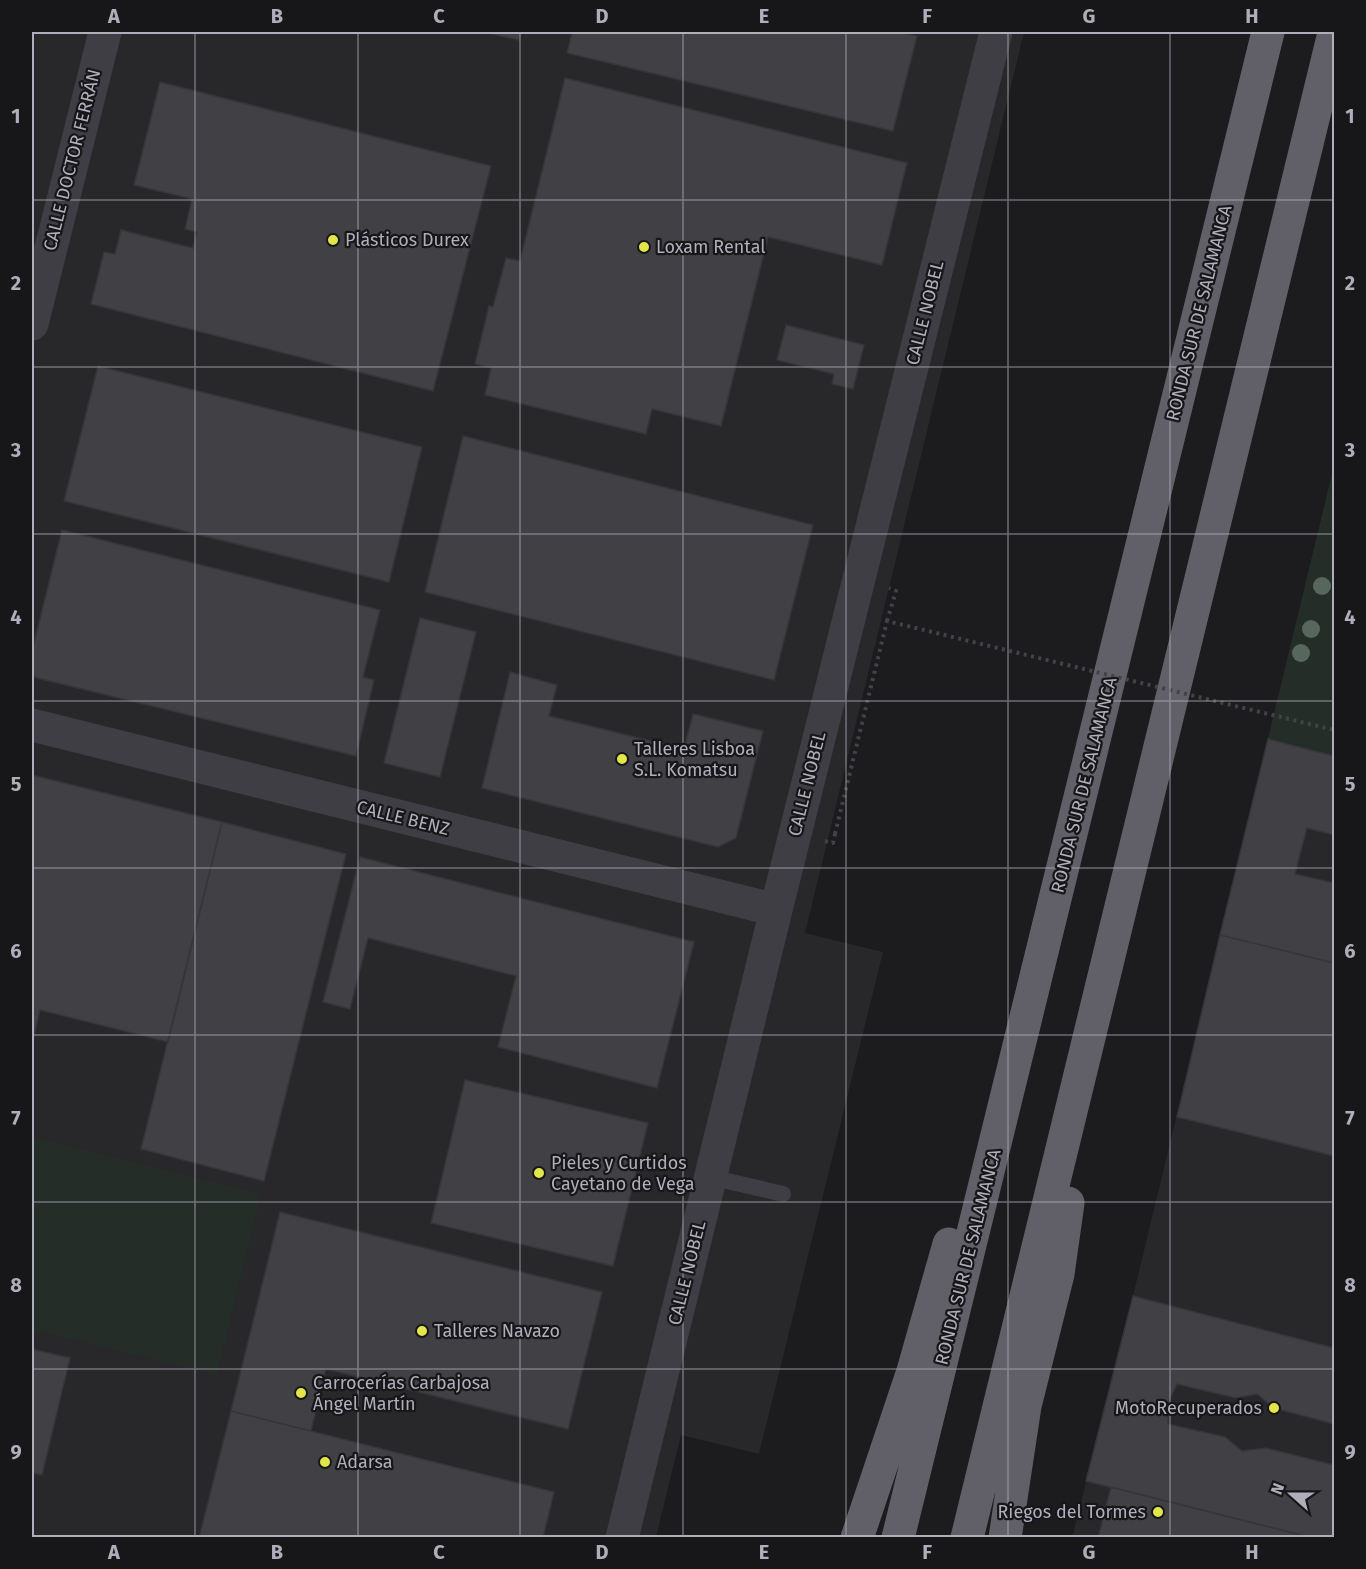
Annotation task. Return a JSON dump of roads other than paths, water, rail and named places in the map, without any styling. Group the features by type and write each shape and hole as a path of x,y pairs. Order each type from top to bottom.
{"highway":[{"name":"RONDA SUR DE SALAMANCA","path":"898,1538 1268,32"},
{"path":"967,1538 1335,33"},
{"path":"856,1538 913,1371 944,1260 1031,1003"},
{"path":"1005,1538 1025,1406 1058,1274 1096,1005"}],"street":[{"name":"CALLE DOCTOR FERRÁN","path":"32,324 105,32"},
{"name":"CALLE NOBEL","path":"622,1538 776,910 996,32"},
{"name":"CALLE BENZ","path":"32,725 776,910"}],"lane":[{"path":"710,1177 783,1194"}],"place":[{"name":"Plásticos Durex","path":"333,240"},
{"name":"Loxam Rental","path":"644,247"},
{"name":"Talleres Lisboa S.L. Komatsu","path":"622,759"},
{"name":"Pieles y Curtidos Cayetano de Vega","path":"539,1173"},
{"name":"Talleres Navazo","path":"422,1331"},
{"name":"Carrocerías Carbajosa Ángel Martín","path":"301,1393"},
{"name":"MotoRecuperados","path":"1274,1408"},
{"name":"Adarsa","path":"325,1462"},
{"name":"Riegos del Tormes","path":"1158,1512"}]}
